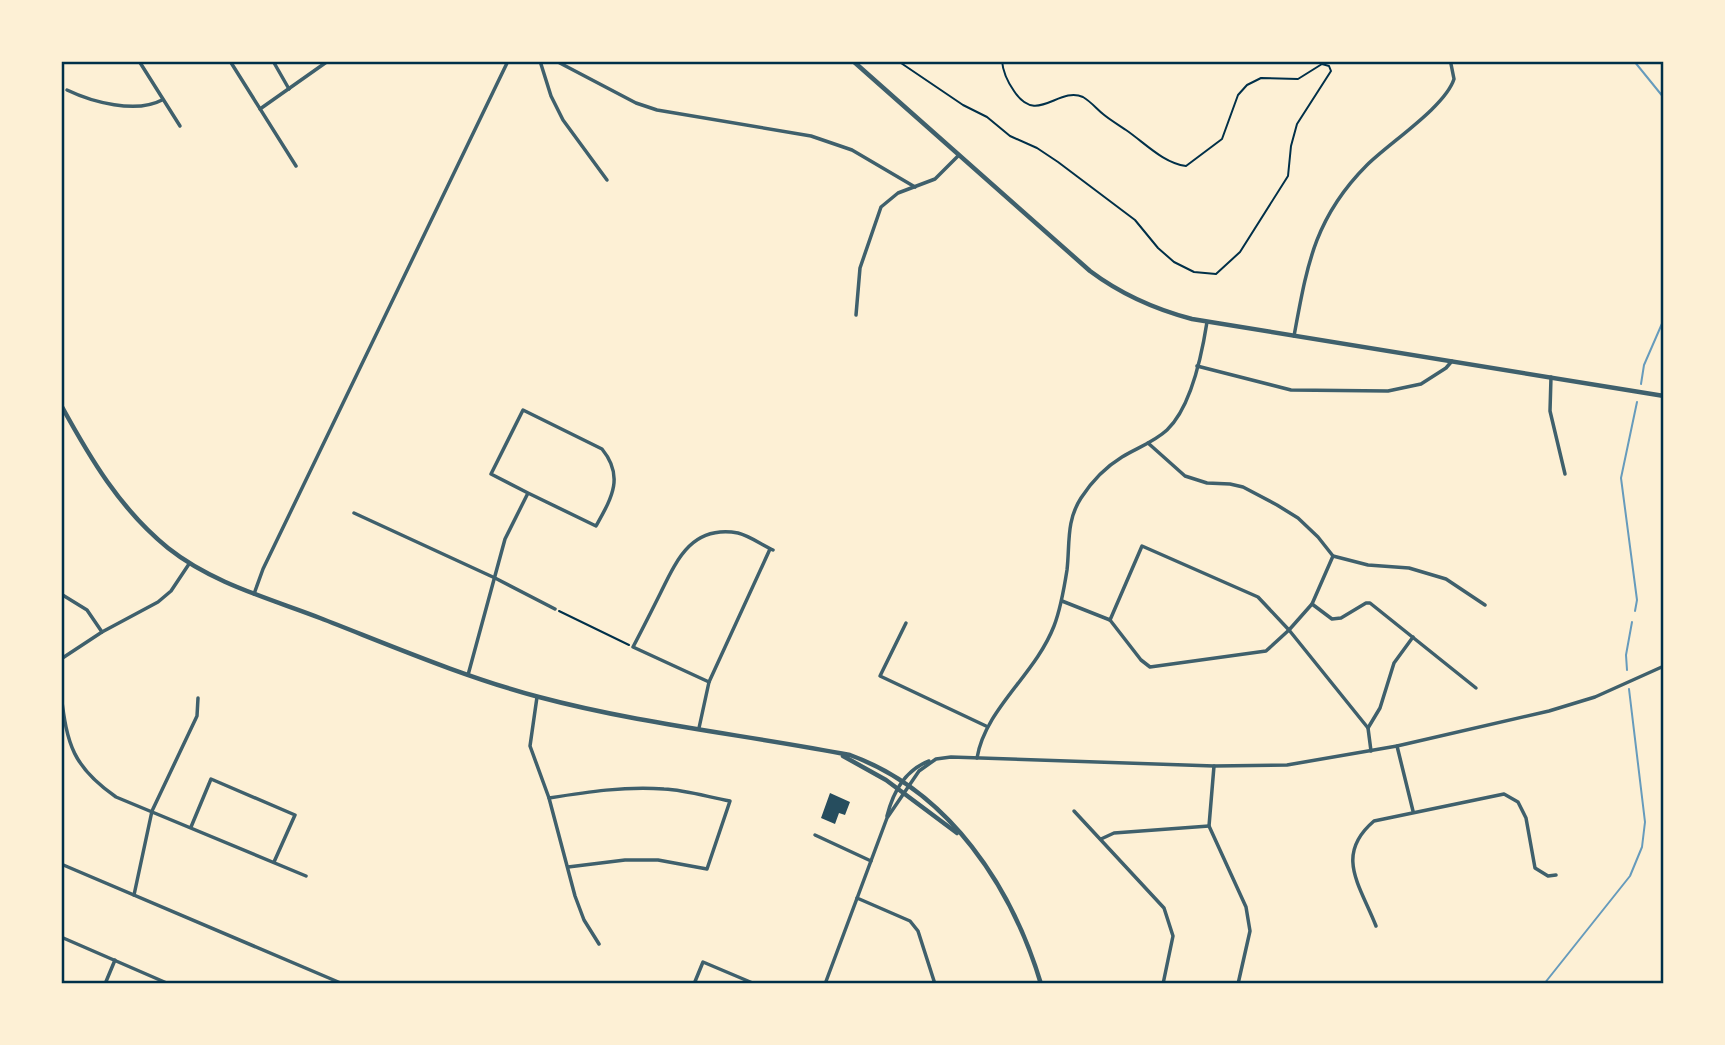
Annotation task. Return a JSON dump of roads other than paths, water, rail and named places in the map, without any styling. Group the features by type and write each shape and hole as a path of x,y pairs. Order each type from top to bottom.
{"street":[{"path":"139,61 180,126"},
{"path":"230,61 296,166"},
{"path":"273,61 289,89"},
{"path":"260,109 328,61"},
{"path":"254,594 263,569 353,379 508,61"},
{"path":"540,61 551,96 563,120 607,180"},
{"path":"556,61 636,103 657,110 811,136 852,150 915,187"},
{"path":"853,61 958,156 1106,283 1144,304 1207,322 1664,396"},
{"path":"1294,336 1306,272 1317,236 1328,213 1345,188 1368,164 1445,95 1454,79 1451,64"},
{"path":"67,90 86,99 118,104 151,106 162,100"},
{"path":"856,316 860,268 881,207 898,193 935,179 958,156"},
{"path":"977,758 986,726 1034,665 1053,628 1062,601 1067,567 1068,528 1079,501 1106,468 1166,431 1177,419 1187,399 1207,322"},
{"path":"1197,366 1292,390 1388,391 1421,384 1452,361"},
{"path":"1552,377 1550,411 1565,474"},
{"path":"61,405 112,490 148,531 189,564 254,594 468,676 537,697 829,751 864,760 902,781 943,814 969,844 1005,895 1018,920 1041,984"},
{"path":"523,411 602,449 611,460 615,478 613,494 596,526 528,493 491,474 523,411"},
{"path":"1148,443 1185,475 1207,483 1243,487 1277,505 1298,518 1333,556 1368,565 1409,568 1446,579 1485,605"},
{"path":"468,676 506,539 528,493"},
{"path":"354,513 495,578 555,609"},
{"path":"699,728 709,682 772,549 740,534 718,532 700,537 687,546 676,560 633,648 709,682"},
{"path":"1110,620 1142,546 1258,597 1289,630 1368,727 1371,751"},
{"path":"1062,601 1110,620 1141,660 1150,667 1266,651 1312,604 1333,556"},
{"path":"61,659 102,632 158,602 171,591 189,564"},
{"path":"61,594 87,610 102,632"},
{"path":"1312,604 1332,620 1370,603 1476,688"},
{"path":"906,623 880,676 986,726"},
{"path":"1368,727 1380,708 1394,663 1413,637"},
{"path":"825,984 898,788 915,768 936,759 1214,766 1287,765 1397,746 1574,704 1618,688 1664,666"},
{"path":"61,694 69,743 87,773 116,797 306,876"},
{"path":"537,697 530,746 549,798 583,920 598,944"},
{"path":"134,895 152,811 197,716 198,698"},
{"path":"1397,746 1413,811"},
{"path":"829,751 857,763 898,788 935,814 969,844"},
{"path":"887,818 919,771 936,759"},
{"path":"1214,766 1209,826 1246,907 1250,931 1238,984"},
{"path":"191,827 211,779 295,815 274,862"},
{"path":"549,798 608,789 637,788 667,789 730,802 707,869 658,860 625,860 568,867"},
{"path":"1376,926 1353,868 1354,844 1361,832 1374,821 1504,794 1518,802 1526,818 1535,868 1548,876 1556,875"},
{"path":"1074,811 1164,908 1172,936 1163,984"},
{"path":"1101,839 1114,834 1209,826"},
{"path":"815,835 871,861"},
{"path":"61,864 343,984"},
{"path":"857,898 910,921 918,931 936,984"},
{"path":"61,937 169,984"},
{"path":"105,984 115,959"},
{"path":"694,984 703,962 755,984"}],"waterway":[{"path":"1634,61 1664,98"},
{"path":"1641,384 1644,365 1664,319"},
{"path":"1635,611 1637,600 1621,478 1637,402"},
{"path":"1627,670 1626,655 1632,622"},
{"path":"1544,984 1630,876 1642,847 1645,822 1629,689"}]}
